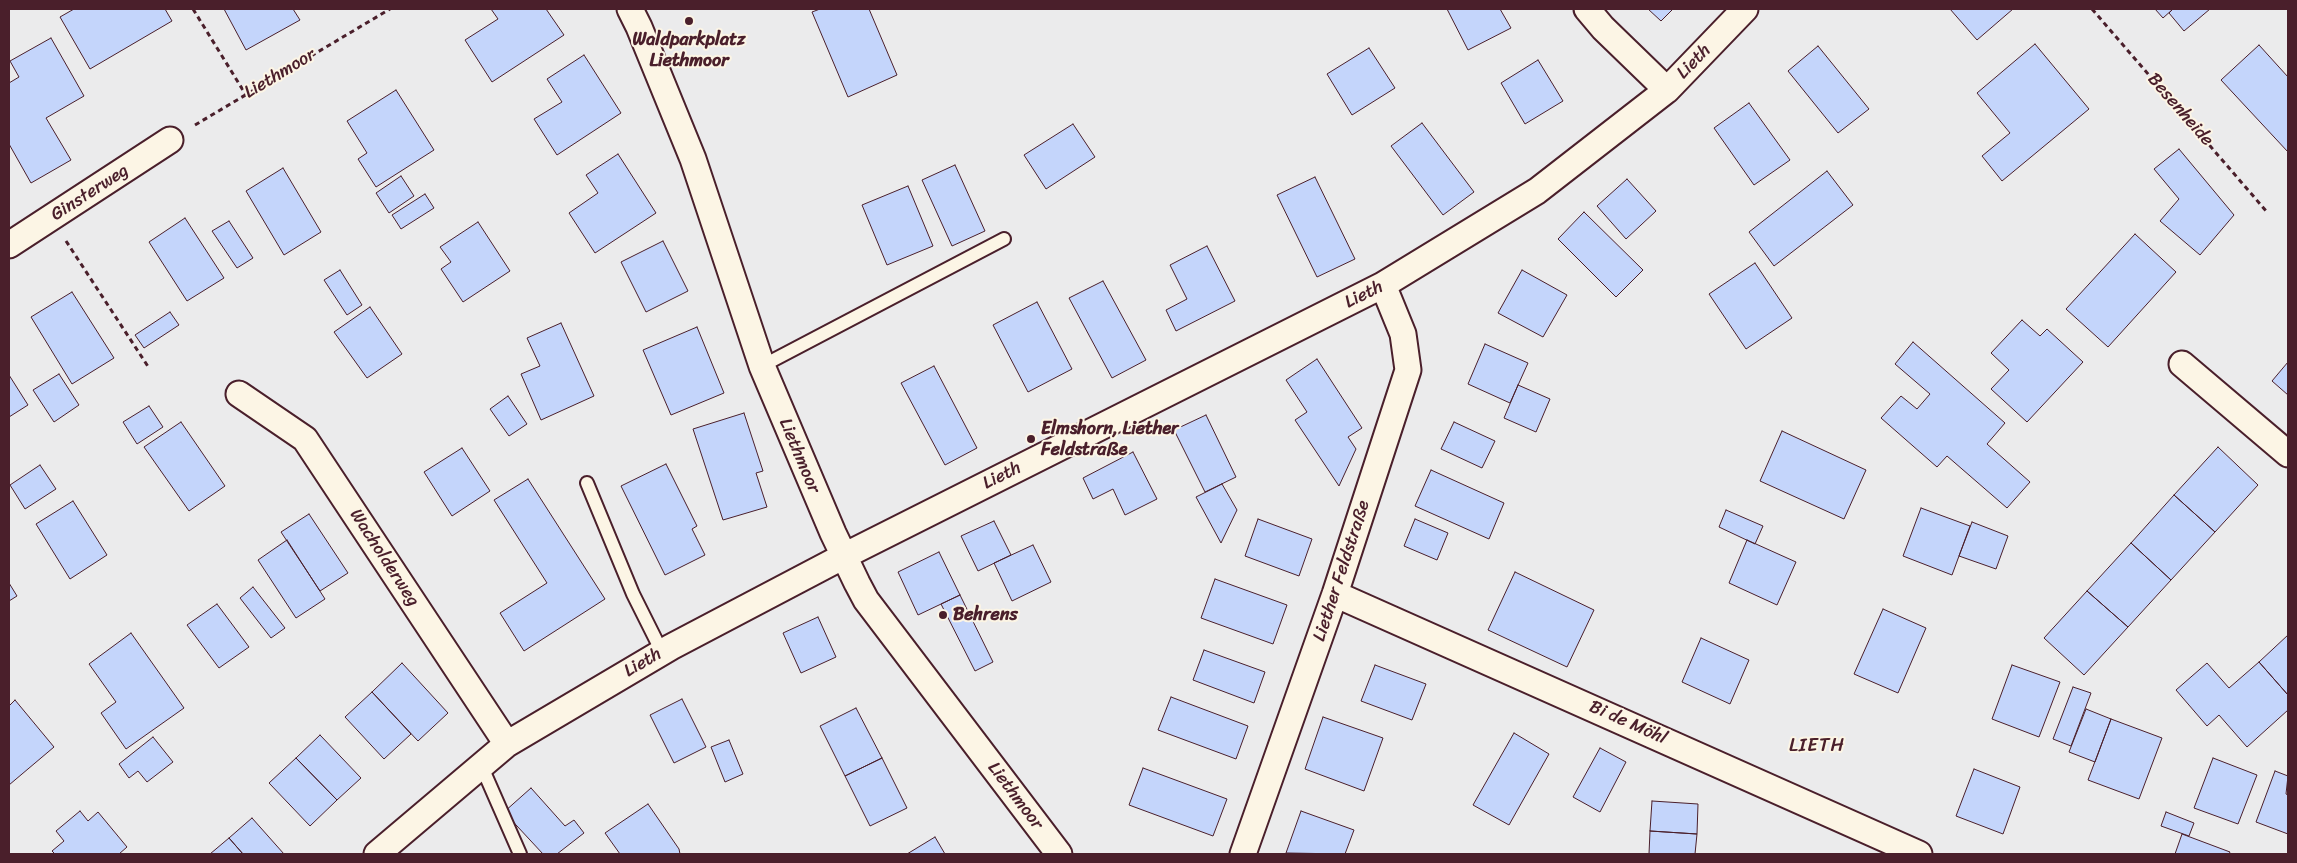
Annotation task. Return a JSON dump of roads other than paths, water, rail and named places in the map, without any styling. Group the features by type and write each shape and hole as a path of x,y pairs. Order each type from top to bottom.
{"street":[{"name":"Liethmoor","path":"630,9 693,158 762,366 844,556 866,600 1059,854"},
{"path":"1587,9 1603,28 1667,90"},
{"name":"Lieth","path":"377,854 507,744 662,652 727,616 844,556 1383,285 1537,191 1667,90 1745,9"},
{"name":"Ginsterweg","path":"9,245 170,140"},
{"name":"Liether Feldstraße","path":"1243,854 1335,594 1408,370 1403,334 1383,285"},
{"path":"2182,364 2288,454"},
{"name":"Wacholderweg","path":"239,394 305,438 507,744"},
{"name":"Bi de Möhl","path":"1335,594 1920,854"}],"lane":[{"path":"762,366 1004,239"},
{"path":"587,484 633,594 662,652"},
{"path":"481,765 520,854"}],"place":[{"name":"Waldparkplatz Liethmoor","path":"689,21"},
{"name":"Elmshorn, Liether Feldstraße","path":"1031,439"},
{"name":"Behrens","path":"943,615"}],"district":[{"name":"LIETH","path":"1817,746"}]}
